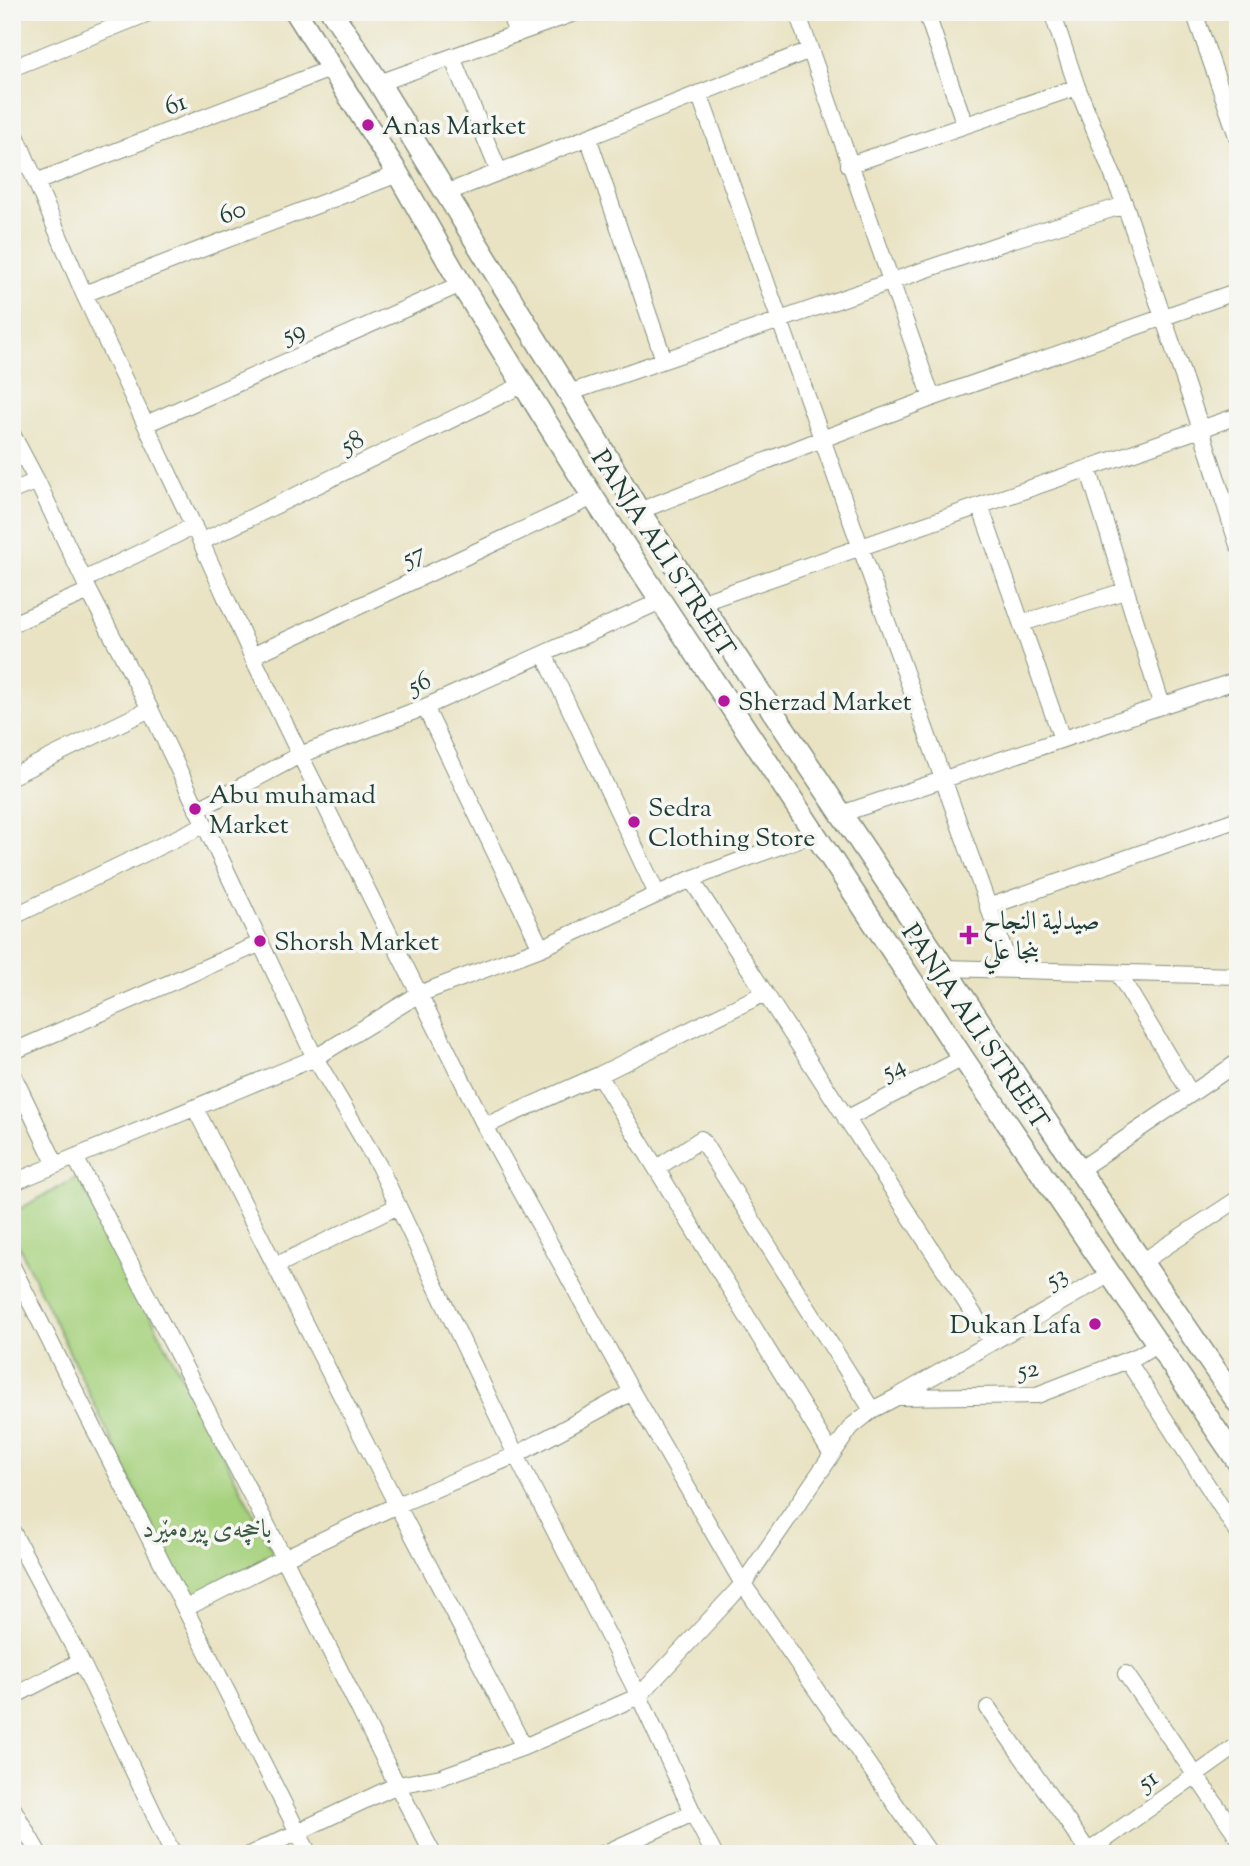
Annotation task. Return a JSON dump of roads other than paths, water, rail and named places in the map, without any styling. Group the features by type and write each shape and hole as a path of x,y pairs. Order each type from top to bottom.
{"main road":[{"name":"PANJA ALI STREET","path":"296,12 398,174 461,284 593,497 963,1058 1238,1462"},
{"name":"PANJA ALI STREET","path":"332,12 379,83 639,510 1079,1170 1238,1403"},
{"path":"773,771 800,752"}],"street":[{"path":"12,68 151,12"},
{"path":"509,12 517,34"},
{"path":"379,83 578,12"},
{"path":"797,12 932,398"},
{"path":"926,12 965,125"},
{"path":"1052,12 1077,87 1125,205 1238,545"},
{"path":"1194,12 1238,139"},
{"path":"446,193 810,50"},
{"path":"452,57 499,172"},
{"name":"61","path":"36,182 330,69"},
{"path":"849,165 1077,87"},
{"path":"699,93 1011,970"},
{"path":"12,127 84,293 253,656 485,1126 632,1392 743,1584 930,1854"},
{"path":"588,137 664,360"},
{"name":"60","path":"84,293 398,174"},
{"path":"569,393 1013,239 1125,205"},
{"name":"59","path":"146,424 461,284"},
{"path":"639,510 932,398 1238,291"},
{"name":"58","path":"201,542 524,384"},
{"path":"700,603 1238,416"},
{"path":"12,434 149,709 315,1058 379,1166 516,1455 639,1696 714,1854"},
{"path":"1088,468 1162,706"},
{"path":"12,491 37,481"},
{"name":"57","path":"253,656 593,497"},
{"path":"980,506 1062,739"},
{"path":"12,624 194,526"},
{"path":"1021,623 1125,591"},
{"name":"56","path":"12,917 201,817 300,755 425,707 661,601"},
{"path":"544,654 657,894"},
{"path":"841,814 1238,680"},
{"path":"425,707 541,948"},
{"path":"12,776 149,709"},
{"path":"988,907 1238,819"},
{"path":"12,1183 315,1058 419,994 541,948 691,879 815,833"},
{"path":"691,879 990,1342"},
{"path":"12,1052 261,943"},
{"path":"944,968 1238,976"},
{"path":"1118,973 1191,1094"},
{"path":"485,1126 599,1075 765,993"},
{"name":"54","path":"846,1119 963,1058"},
{"path":"1079,1170 1238,1062"},
{"path":"12,1073 56,1165"},
{"path":"599,1075 832,1455"},
{"path":"195,1108 397,1505 524,1747"},
{"path":"657,1168 701,1139 872,1410"},
{"path":"75,1157 284,1558 433,1854"},
{"path":"1142,1262 1238,1199"},
{"path":"275,1266 398,1206"},
{"path":"12,1266 309,1854"},
{"name":"53","path":"639,1696 743,1584 851,1427 872,1410 1110,1273"},
{"name":"52","path":"897,1397 1037,1395 1128,1360 1158,1344"},
{"path":"1128,1360 1238,1533"},
{"path":"186,1608 397,1505 516,1455 632,1392"},
{"path":"12,1531 19,1558 81,1661 173,1854"},
{"path":"12,1697 81,1661"},
{"path":"1126,1674 1238,1837"},
{"path":"251,1854 397,1785 441,1777 524,1747 639,1696"},
{"path":"988,1708 1091,1852"},
{"name":"51","path":"1091,1852 1238,1745"},
{"path":"603,1854 693,1812"},
{"path":"15,1818 39,1854"}],"place":[{"name":"Anas Market","path":"368,125"},
{"name":"Sherzad Market","path":"724,701"},
{"name":"Abu muhamad Market","path":"195,809"},
{"name":"Sedra Clothing Store","path":"634,822"},
{"name":"صيدلية النجاح بنجا علي","path":"969,935"},
{"name":"Shorsh Market","path":"260,941"},
{"name":"Dukan Lafa","path":"1095,1324"}],"park label":[{"name":"باخچەی پیرەمێرد","path":"207,1528"}]}
